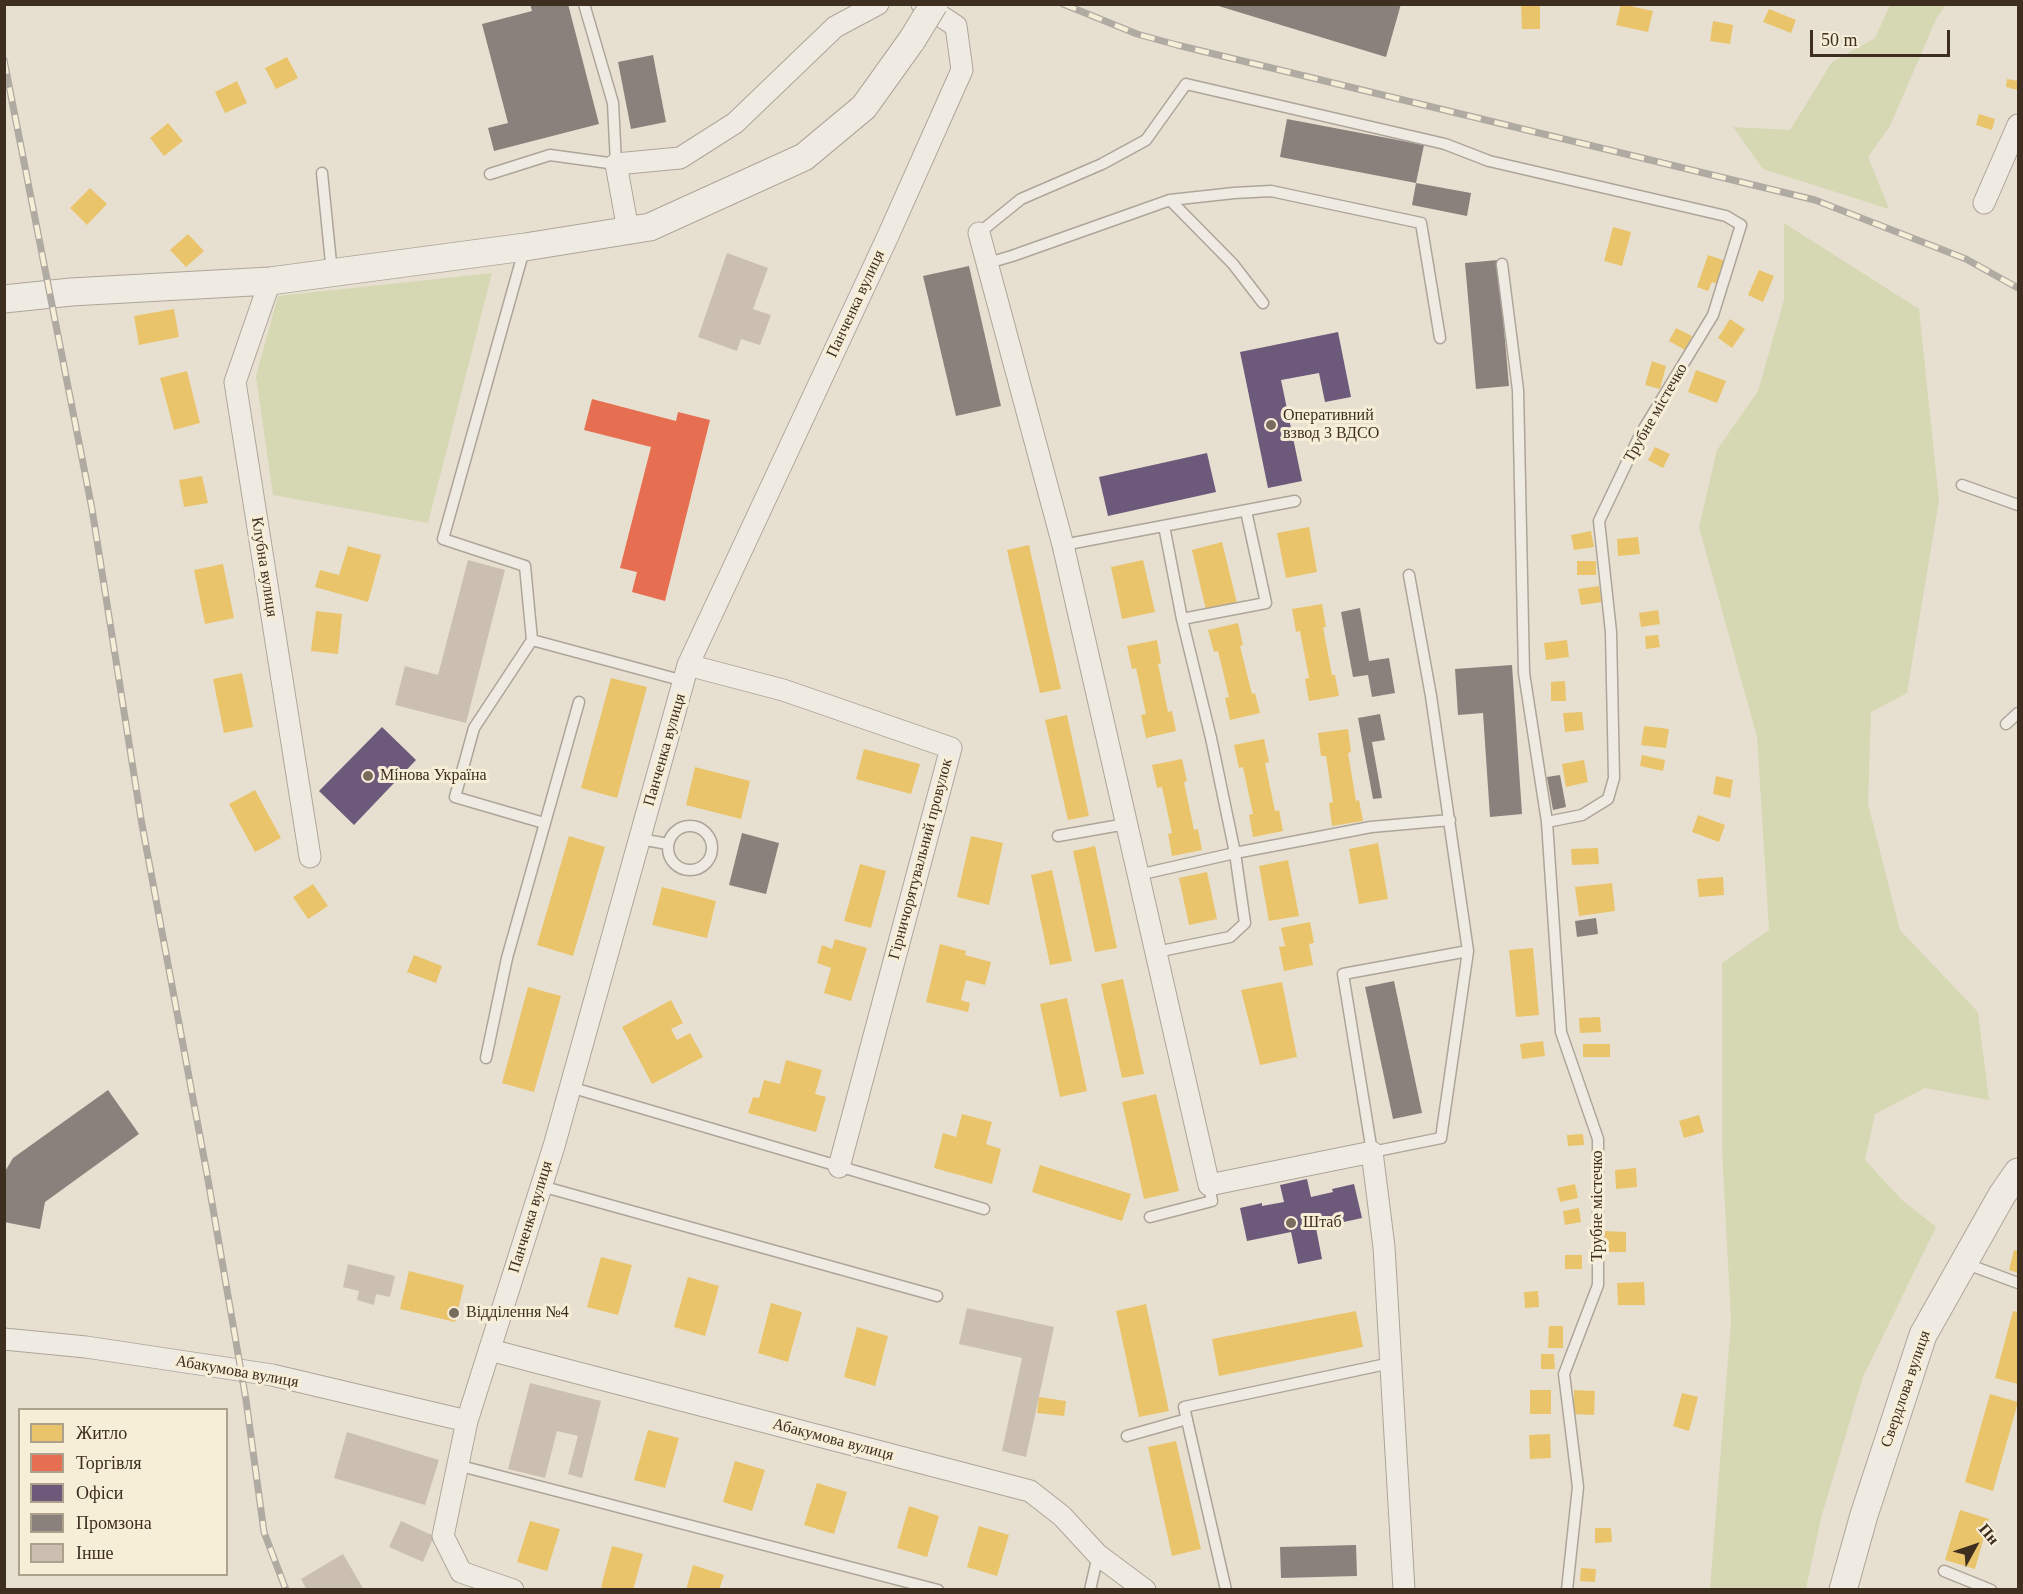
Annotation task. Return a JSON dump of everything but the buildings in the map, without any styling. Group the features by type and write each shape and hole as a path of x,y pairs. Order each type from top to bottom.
{"street":[{"path":"628,230 616,164 680,158 735,123 835,27 878,4"},
{"name":"Панченка вулиця","path":"513,1590 461,1572 443,1536 467,1421 570,1087 686,673 888,236 962,70 956,26 922,4"},
{"path":"4,299 71,292 270,281 525,247 650,227 804,157 864,107 912,40 934,4"},
{"path":"1984,203 2019,124"},
{"path":"979,233 1063,545 1209,1185 1372,1152 1384,1248 1404,1590"},
{"name":"Клубна вулиця","path":"270,281 235,382 310,857"},
{"name":"Гірничорятувальний провулок","path":"686,673 783,690 951,748 839,1167"},
{"name":"Свердлова вулиця","path":"1843,1590 1864,1515 1923,1335 2002,1195 2019,1172"},
{"name":"Абакумова вулиця","path":"4,1339 86,1347 272,1375 467,1421"},
{"name":"Абакумова вулиця","path":"490,1350 1030,1491 1062,1515 1098,1555 1145,1590"}],"lane":[{"path":"490,174 550,155 616,164 613,103 584,4"},
{"name":"Трубне містечко","path":"979,233 1021,199 1102,164 1146,140 1186,84 1445,144 1489,161 1726,216 1741,225 1713,315 1640,435 1599,521 1611,632 1614,778 1608,799 1582,815 1547,822"},
{"path":"322,172 332,273"},
{"path":"988,263 1170,200 1234,192 1271,191 1421,223 1440,339"},
{"path":"1170,200 1233,264 1263,303"},
{"path":"525,247 443,539 525,566 532,640 474,728 455,797 544,823"},
{"name":"Трубне містечко","path":"1502,264 1518,390 1524,673 1547,822 1561,1032 1598,1139 1598,1285 1564,1374 1578,1487 1567,1590"},
{"path":"1962,486 2019,505"},
{"path":"1063,545 1295,501"},
{"path":"1182,619 1266,603 1246,511"},
{"path":"1155,952 1230,937 1245,922 1235,853 1211,738 1182,619 1164,526"},
{"path":"1409,575 1431,696 1468,951 1441,1138 1372,1152 1343,974 1468,951"},
{"path":"532,640 686,673"},
{"path":"486,1058 507,958 579,702"},
{"path":"2006,724 2019,712"},
{"path":"1138,875 1235,853 1371,827 1450,820"},
{"path":"1058,836 1126,824"},
{"path":"691,826 705,831 713,845 710,860 698,870 682,870 671,860 668,844 676,831 691,826"},
{"path":"640,839 668,844"},
{"path":"570,1087 984,1209"},
{"path":"1149,1217 1212,1201 1209,1185"},
{"path":"541,1186 937,1296"},
{"path":"1964,1263 2019,1283"},
{"path":"1226,1590 1184,1407 1391,1363"},
{"path":"1126,1436 1187,1419"},
{"path":"458,1465 938,1590"},
{"path":"1090,1590 1098,1555"},
{"path":"1944,1571 1992,1590"}],"green space":[{"path":"1890,5 1946,5 1937,17 1890,126 1868,157 1889,209 1763,169 1733,127 1790,130 1832,62 1875,38"},
{"path":"1784,223 1919,309 1939,501 1907,693 1871,712 1868,804 1900,930 1978,1012 1989,1100 1925,1088 1875,1114 1865,1160 1902,1200 1936,1227 1863,1377 1821,1518 1806,1589 1710,1589 1731,1321 1722,1149 1722,963 1769,930 1757,737 1699,527 1717,450 1758,391 1784,300"},
{"path":"492,273 428,523 273,495 256,376 278,296"}],"railway":[{"path":"1063,4 1137,34 1177,45 1815,200 1966,259 2018,288"},
{"path":"4,60 92,509 141,819 207,1174 246,1400 264,1532 286,1590"}],"place":[{"name":"Оперативний взвод 3 ВДСО","path":"1271,425"},
{"name":"Мінова Україна","path":"368,776"},
{"name":"Штаб","path":"1291,1223"},
{"name":"Відділення №4","path":"454,1313"}]}
